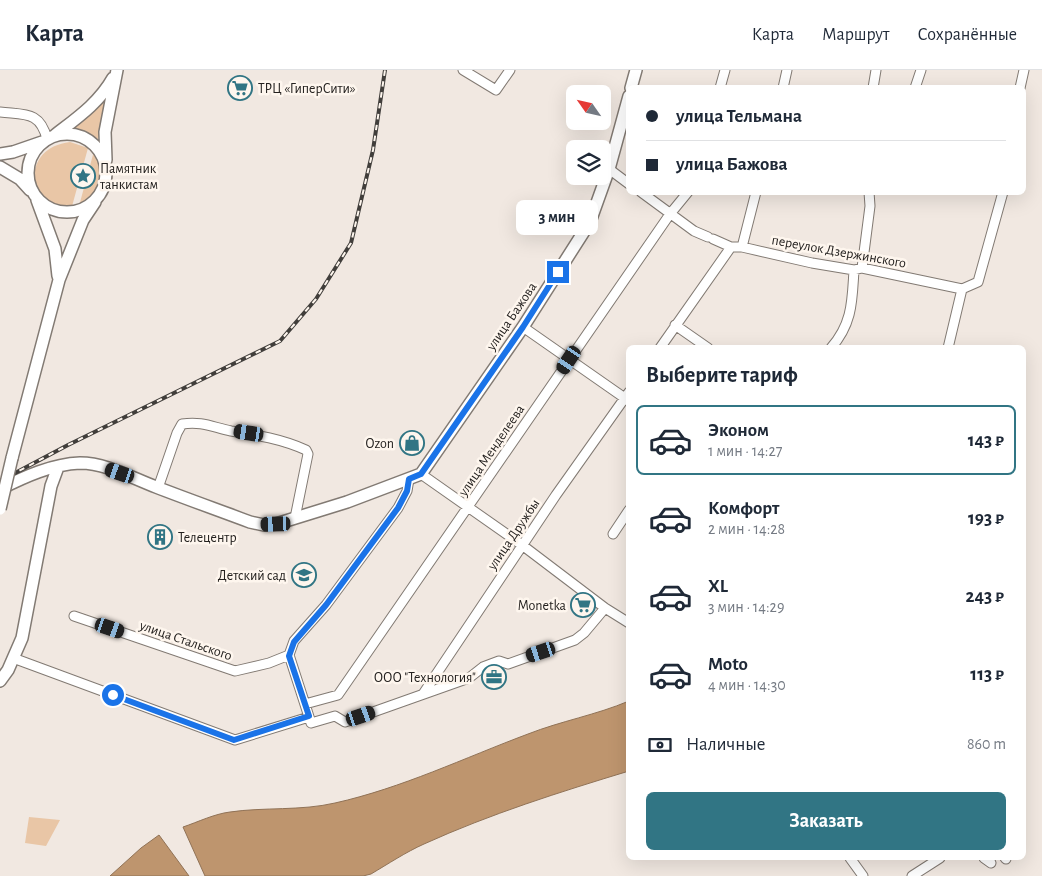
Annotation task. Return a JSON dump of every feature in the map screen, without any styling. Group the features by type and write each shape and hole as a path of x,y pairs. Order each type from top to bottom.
{"main road":[{"path":"59,280 55,249 29,185 28,169 33,154 47,139 100,98 117,70"},
{"path":"0,509 59,280 83,220 104,187 107,178 105,132 117,70"},
{"path":"632,85 636,70"},
{"name":"улица Бажова","path":"611,162 626,107"},
{"path":"0,154 14,152 47,139 71,134 83,137 98,149 106,166"},
{"path":"0,167 20,179 51,210 66,213 82,210 95,202"},
{"name":"улица Бажова","path":"421,474 523,327 590,222 603,185"},
{"path":"0,489 29,475 58,467 72,464 91,464 257,523 276,524 347,502 421,474"},
{"path":"0,691 14,658 24,627 51,486 58,467"},
{"path":"0,681 8,670"}],"street":[{"path":"464,70 496,90 510,70"},
{"path":"721,85 725,70"},
{"path":"784,85 788,70"},
{"path":"874,85 876,70"},
{"path":"916,85 921,70"},
{"path":"1021,85 1024,70"},
{"path":"0,112 33,117 43,125 47,139"},
{"path":"611,170 626,182"},
{"path":"645,195 694,231 731,248 662,345"},
{"name":"улица Менделеева","path":"305,704 338,695 670,214 686,195"},
{"path":"742,247 755,195"},
{"path":"833,345 847,324 852,306 870,206 869,195"},
{"path":"949,345 962,289 978,282 1003,195"},
{"name":"переулок Дзержинского","path":"731,248 742,247 962,289"},
{"path":"676,325 704,345"},
{"path":"523,327 569,360 626,396"},
{"name":"улица Дружбы","path":"423,694 522,545 626,398"},
{"path":"158,488 177,432 182,424 196,422 268,436 306,450 308,454 295,518"},
{"path":"421,474 522,545 605,608 626,621"},
{"path":"310,720 289,656 294,642 326,605 398,508 407,491 409,479"},
{"path":"613,534 626,514"},
{"path":"14,658 234,740 310,720 335,716 345,722 468,678 483,667 491,664 500,661 508,664 575,640 584,633 605,608"},
{"name":"улица Стальского","path":"74,616 235,672 289,656"},
{"path":"851,860 863,876"},
{"path":"912,876 937,860"}],"shaded area":[{"path":"108,98 98,139 96,140 89,134 74,130 74,128"},
{"path":"70,142 88,148 71,210 56,207 45,200 37,190 34,178 36,166 42,155 54,147"},
{"path":"94,151 99,159 102,175 93,196 79,206"},
{"path":"626,702 626,772 551,795 449,833 417,847 371,874 363,876 205,876 183,827 224,813 309,807 360,797 409,781 540,729"},
{"path":"29,817 60,820 46,846 25,843"},
{"path":"159,835 189,876 110,876 141,848"}],"railway":[{"path":"0,481 68,445 280,341 316,299 351,243 373,150 385,70"}],"place":[{"name":"ТРЦ «ГиперСити»","path":"240,88"},
{"name":"Памятник танкистам","path":"83,176"},
{"name":"Ozon","path":"412,443"},
{"name":"Телецентр","path":"160,537"},
{"name":"Детский сад","path":"304,575"},
{"name":"Monetka","path":"583,605"},
{"name":"ООО \"Технология\"","path":"494,677"}],"route":[{"path":"113,695 234,740 309,716 289,656 294,642 326,605 398,508 407,491 409,479 421,474 523,327 558,272"}]}
